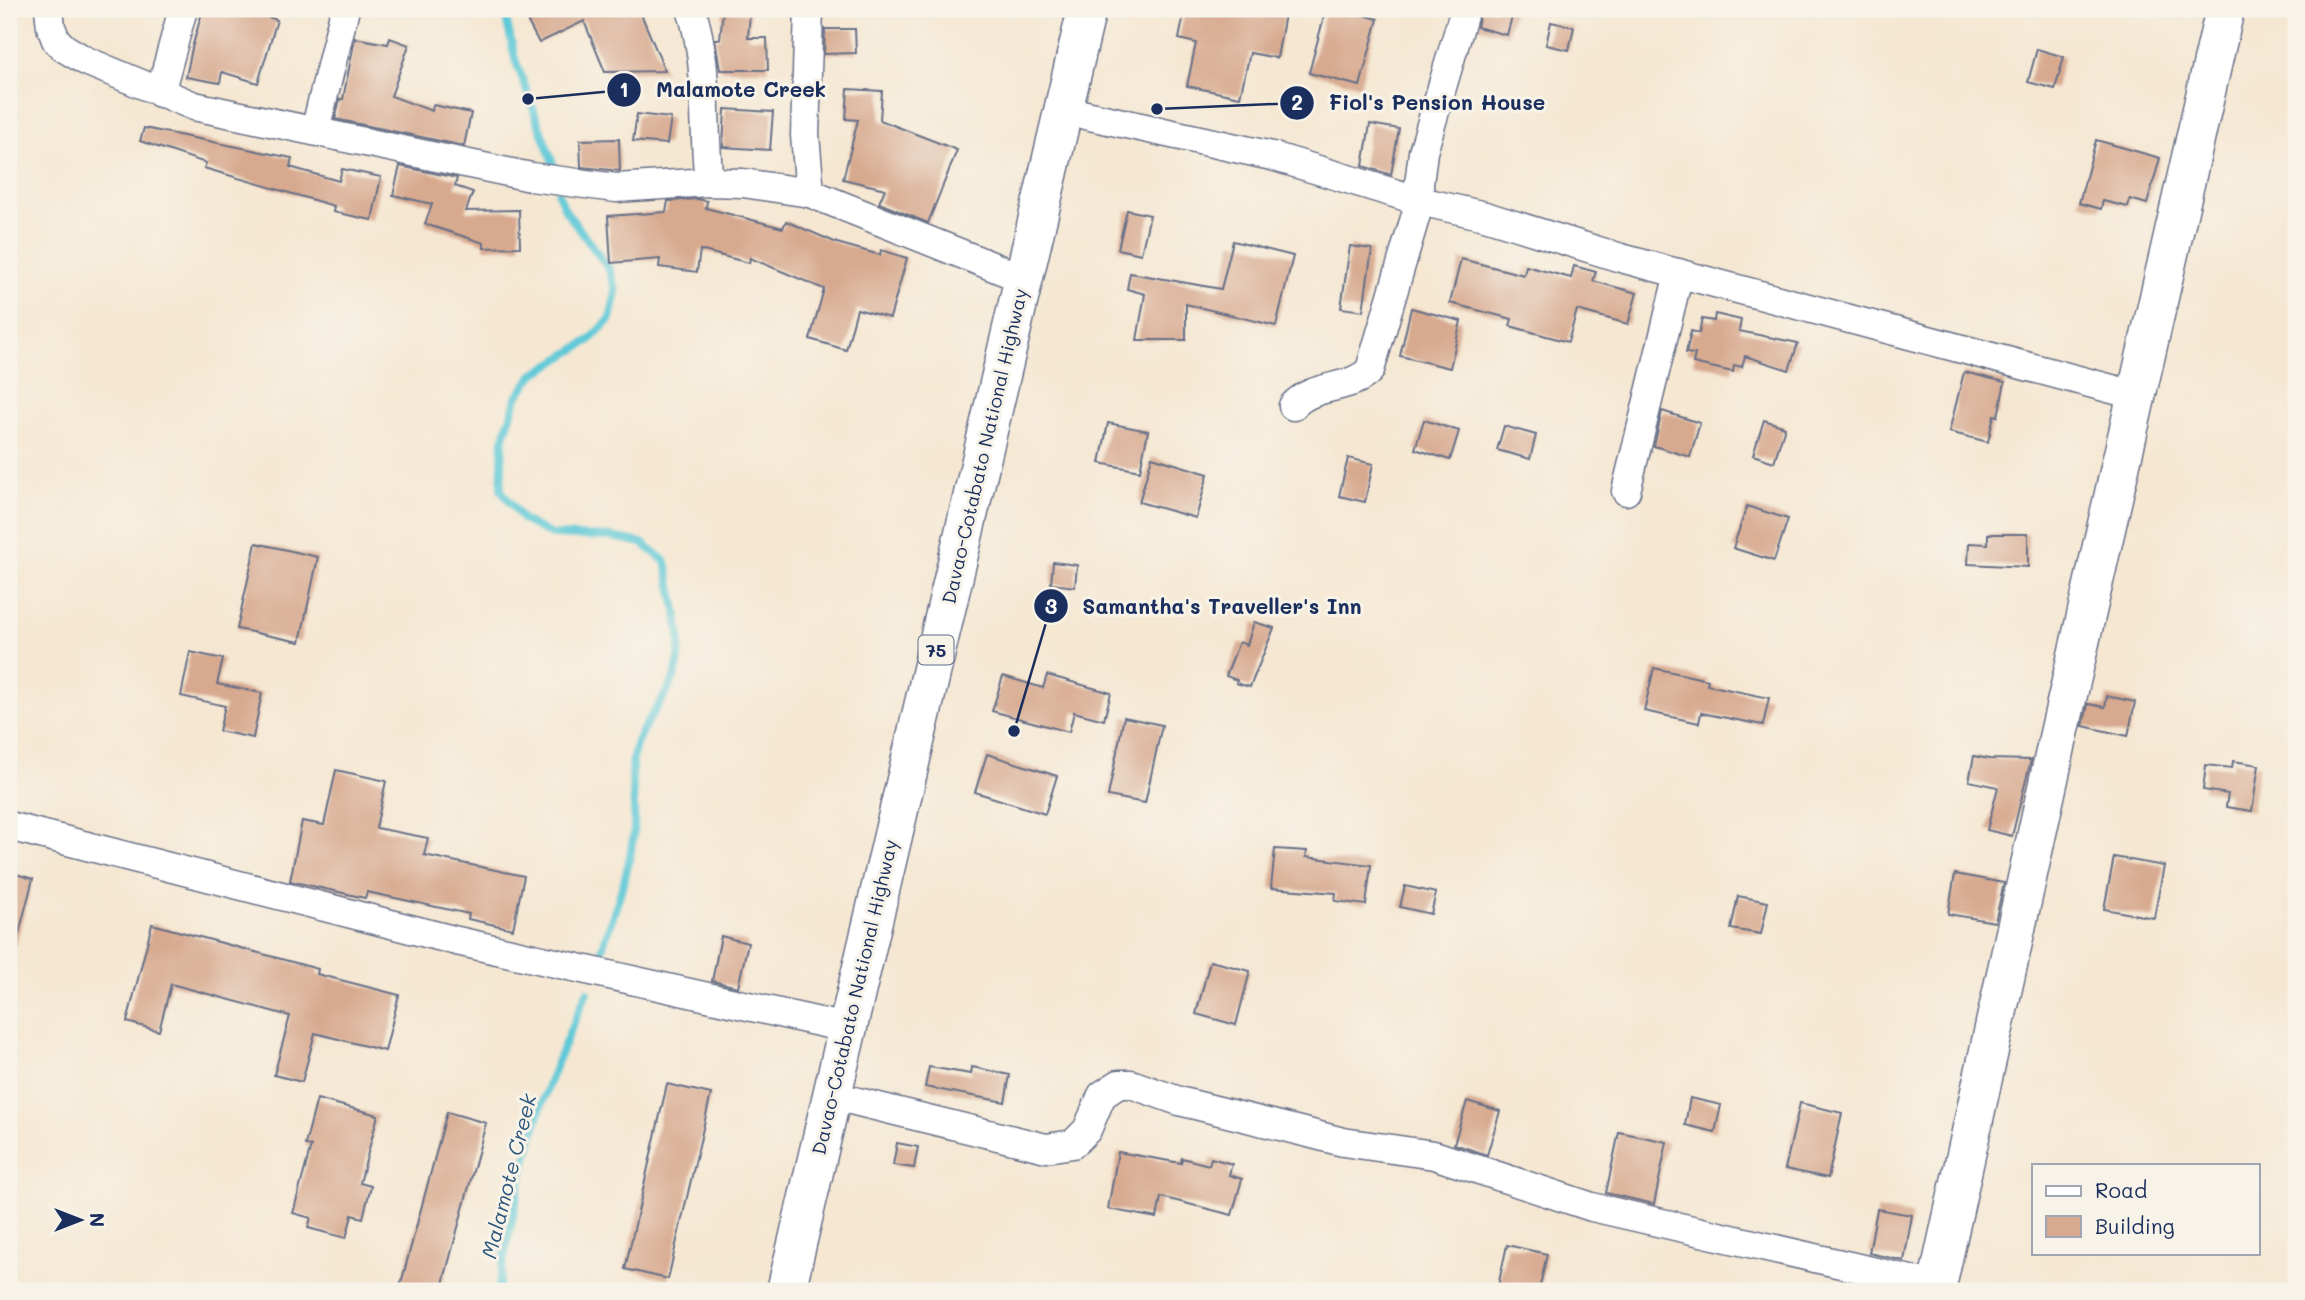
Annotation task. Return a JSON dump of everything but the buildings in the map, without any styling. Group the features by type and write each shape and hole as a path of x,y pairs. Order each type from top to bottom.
{"main road":[{"name":"Davao-Cotabato National Highway","path":"786,1291 1087,9"},
{"path":"1936,1289 2056,747 2225,9"}],"street":[{"path":"50,9 51,27 56,40 64,48 86,61 194,106 500,171 562,181 616,188 709,182 743,183 810,193 1024,279"},
{"path":"160,93 183,9"},
{"path":"315,131 345,9"},
{"path":"691,9 703,63 709,182"},
{"path":"809,9 805,135 810,193"},
{"path":"1293,406 1309,394 1363,378 1370,370 1420,201 1423,152 1465,9"},
{"path":"1063,110 1272,156 1621,258 2138,396"},
{"path":"1626,491 1679,273"},
{"path":"9,826 457,941 846,1028"},
{"path":"831,1095 1046,1148 1073,1144 1087,1130 1101,1095 1119,1084 1131,1084 1179,1101 1343,1142 1434,1155 1592,1207 1936,1289"}],"waterway":[{"name":"Malamote Creek","path":"504,9 515,59 555,169"},
{"name":"Malamote Creek","path":"558,193 565,210 609,269 616,291 610,319 590,340 533,375 517,397 503,440 501,490 523,520 552,535 612,537 642,543 666,562 675,605 680,650 674,678 635,748 632,767 632,844 625,877 600,956"},
{"name":"Malamote Creek","path":"498,1291 518,1191 538,1116 555,1067 587,992"}],"place":[{"name":"Malamote Creek","path":"528,99"},
{"name":"Fiol's Pension House","path":"1157,109"},
{"name":"Samantha's Traveller's Inn","path":"1014,731"}]}
